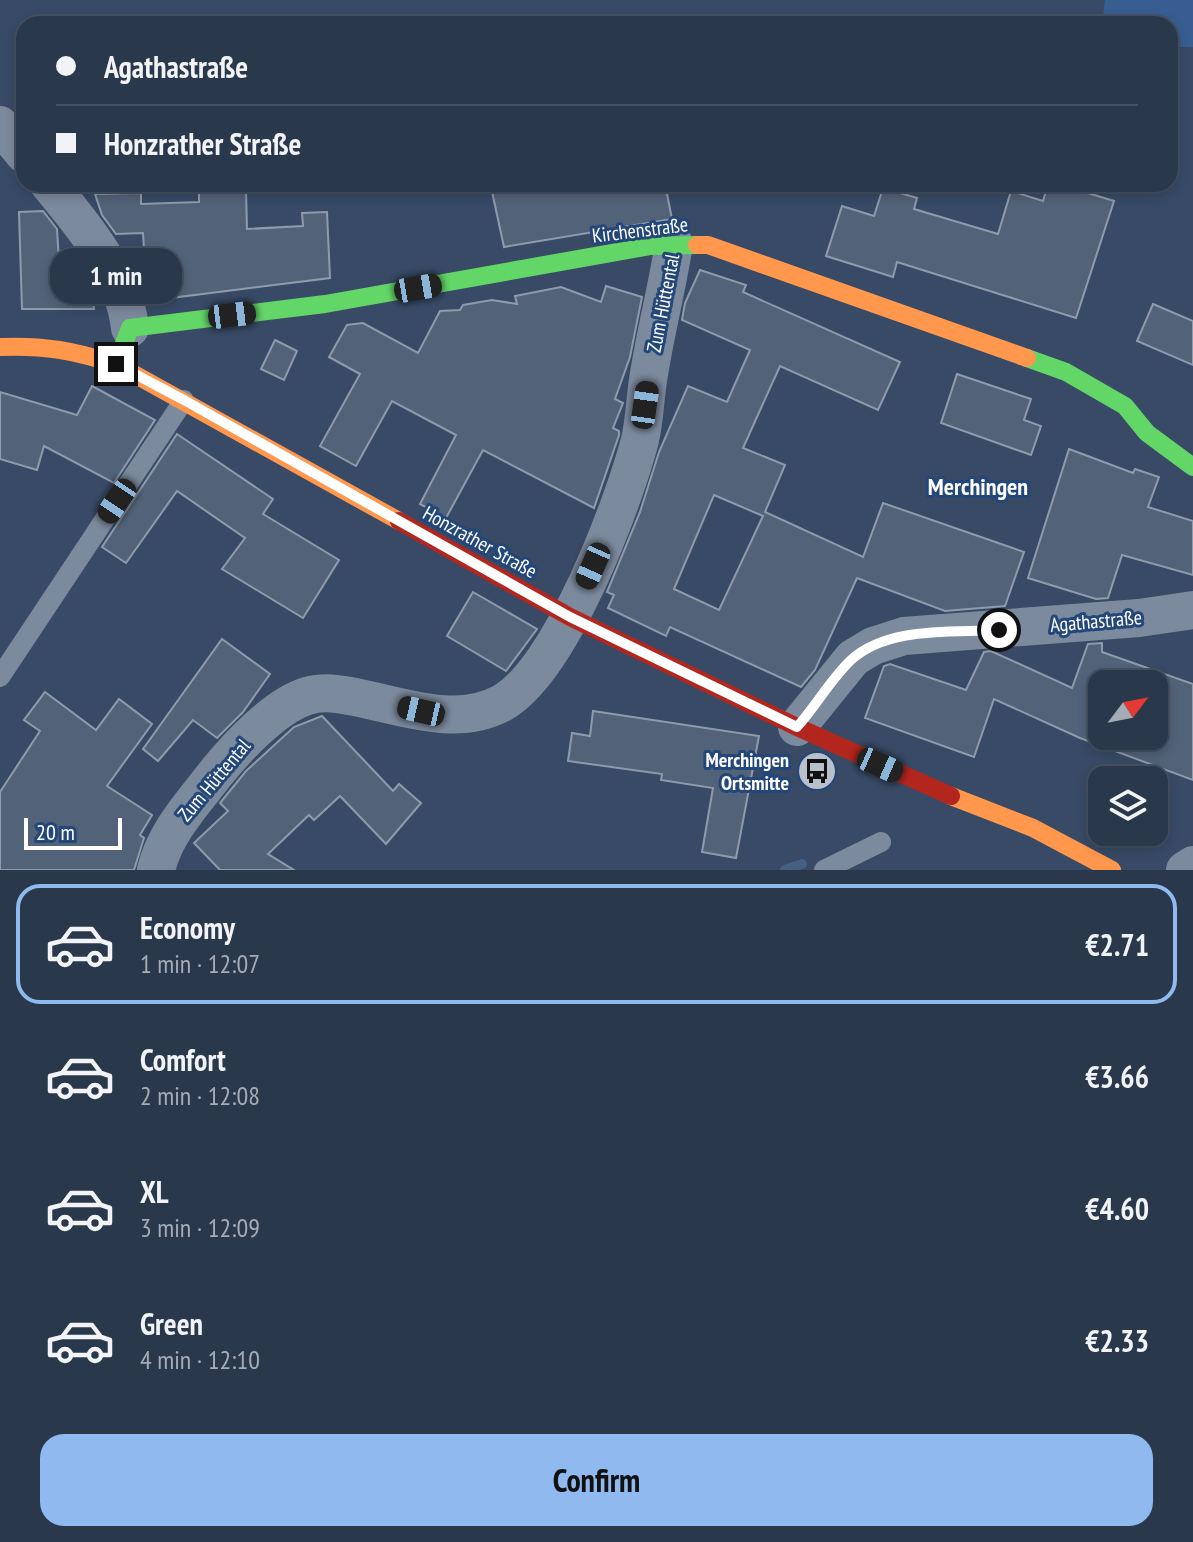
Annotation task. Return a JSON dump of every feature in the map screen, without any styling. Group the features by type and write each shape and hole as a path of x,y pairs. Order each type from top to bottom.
{"street":[{"path":"0,125 16,144"},
{"path":"56,192 88,231 128,306 130,328 116,364"},
{"name":"Kirchenstraße","path":"130,328 325,304 674,244 708,245 1066,372 1125,406 1147,433 1193,467"},
{"name":"Zum Hüttental","path":"156,870 173,828 234,750 288,705 308,695 331,693 441,715 475,714 503,703 530,679 548,657 570,617 626,489 641,436 649,374 674,244"},
{"name":"Honzrather Straße","path":"0,347 71,350 116,364 570,617 797,727 936,790 1033,828 1112,870"},
{"name":"Agathastraße","path":"797,727 853,658 873,646 904,636 1139,618 1193,610"},
{"path":"1185,870 1193,865"}],"lane":[{"path":"0,677 184,400"},
{"path":"824,870 881,842"}],"shaded area":[{"path":"1105,0 1193,0 1193,47 1178,47 1178,16 1103,16"}],"building":[{"path":"199,192 246,192 247,229 303,226 302,213 327,212 330,278 147,301 143,233 116,234 102,215 95,194 141,193 141,204 199,202"},
{"path":"492,192 667,192 672,219 504,247"},
{"path":"882,192 897,192 917,198 914,209 998,234 1011,192 1043,201 1046,192 1084,192 1114,201 1076,318 897,262 893,277 826,256 842,206 874,216"},
{"path":"43,211 57,229 59,261 80,261 91,279 94,309 22,309 19,212"},
{"path":"700,270 746,285 743,292 900,362 878,410 780,366 743,448 785,465 765,512 863,557 883,503 1024,552 1005,606 945,611 857,578 815,670 801,687 670,627 666,636 608,608 614,595 607,592 640,512 659,452 688,386 727,402 750,350 682,320 685,303","holes":["714,495 763,516 719,610 674,589"]},
{"path":"606,286 642,297 630,357 615,399 623,403 613,428 619,431 619,435 594,508 483,450 446,518 420,504 456,435 392,401 356,466 320,446 360,374 329,357 347,325 363,323 418,353 440,311 460,310 463,305 492,300 517,304 515,296 561,287 601,302"},
{"path":"1153,304 1193,321 1193,365 1137,341"},
{"path":"275,340 297,351 284,380 261,369"},
{"path":"957,374 1031,399 1024,420 1041,426 1031,455 941,423"},
{"path":"92,386 155,420 114,483 44,446 37,470 0,459 0,392 77,415"},
{"path":"177,434 273,499 263,514 339,560 303,618 222,569 245,538 177,491 126,563 102,547"},
{"path":"1069,449 1133,473 1135,469 1159,477 1148,507 1193,521 1193,575 1122,555 1108,598 1096,599 1028,578"},
{"path":"473,592 537,629 506,671 447,636"},
{"path":"222,639 270,674 243,712 217,738 193,720 158,761 143,749"},
{"path":"1102,643 1102,652 1153,670 1088,670 1088,741 994,699 974,757 865,718 884,666 890,664 966,690 984,652 991,651 1072,688 1088,644"},
{"path":"1168,675 1193,684 1193,780 1168,771 1168,766 1155,766 1112,750 1168,750"},
{"path":"45,692 96,730 119,699 152,724 107,786 152,815 140,835 144,838 134,870 0,870 0,792 40,731 24,720"},
{"path":"593,711 759,736 736,858 702,852 713,788 661,780 662,774 568,761 572,733 590,736"},
{"path":"322,716 393,791 399,784 421,803 386,844 340,796 314,820 309,815 268,854 294,870 220,870 194,843 228,811 220,803 246,771 294,727"}],"waterway":[{"path":"785,870 802,864"}],"traffic: fast":[{"path":"116,364 130,328 325,304 651,246 697,245"},
{"path":"1027,358 1066,372 1125,406 1147,433 1193,467"}],"traffic: slow":[{"path":"697,245 708,245 1027,358"},
{"path":"0,347 59,350 116,364 399,521"},
{"path":"951,796 1033,828 1112,870"}],"traffic: jam":[{"path":"399,521 570,617 797,727 951,796"}],"place":[{"name":"Merchingen Ortsmitte","path":"817,771"}],"district":[{"name":"Merchingen","path":"978,486"}],"route":[{"path":"116,364 570,617 797,727 836,676 853,658 873,646 904,636 999,630"}]}
